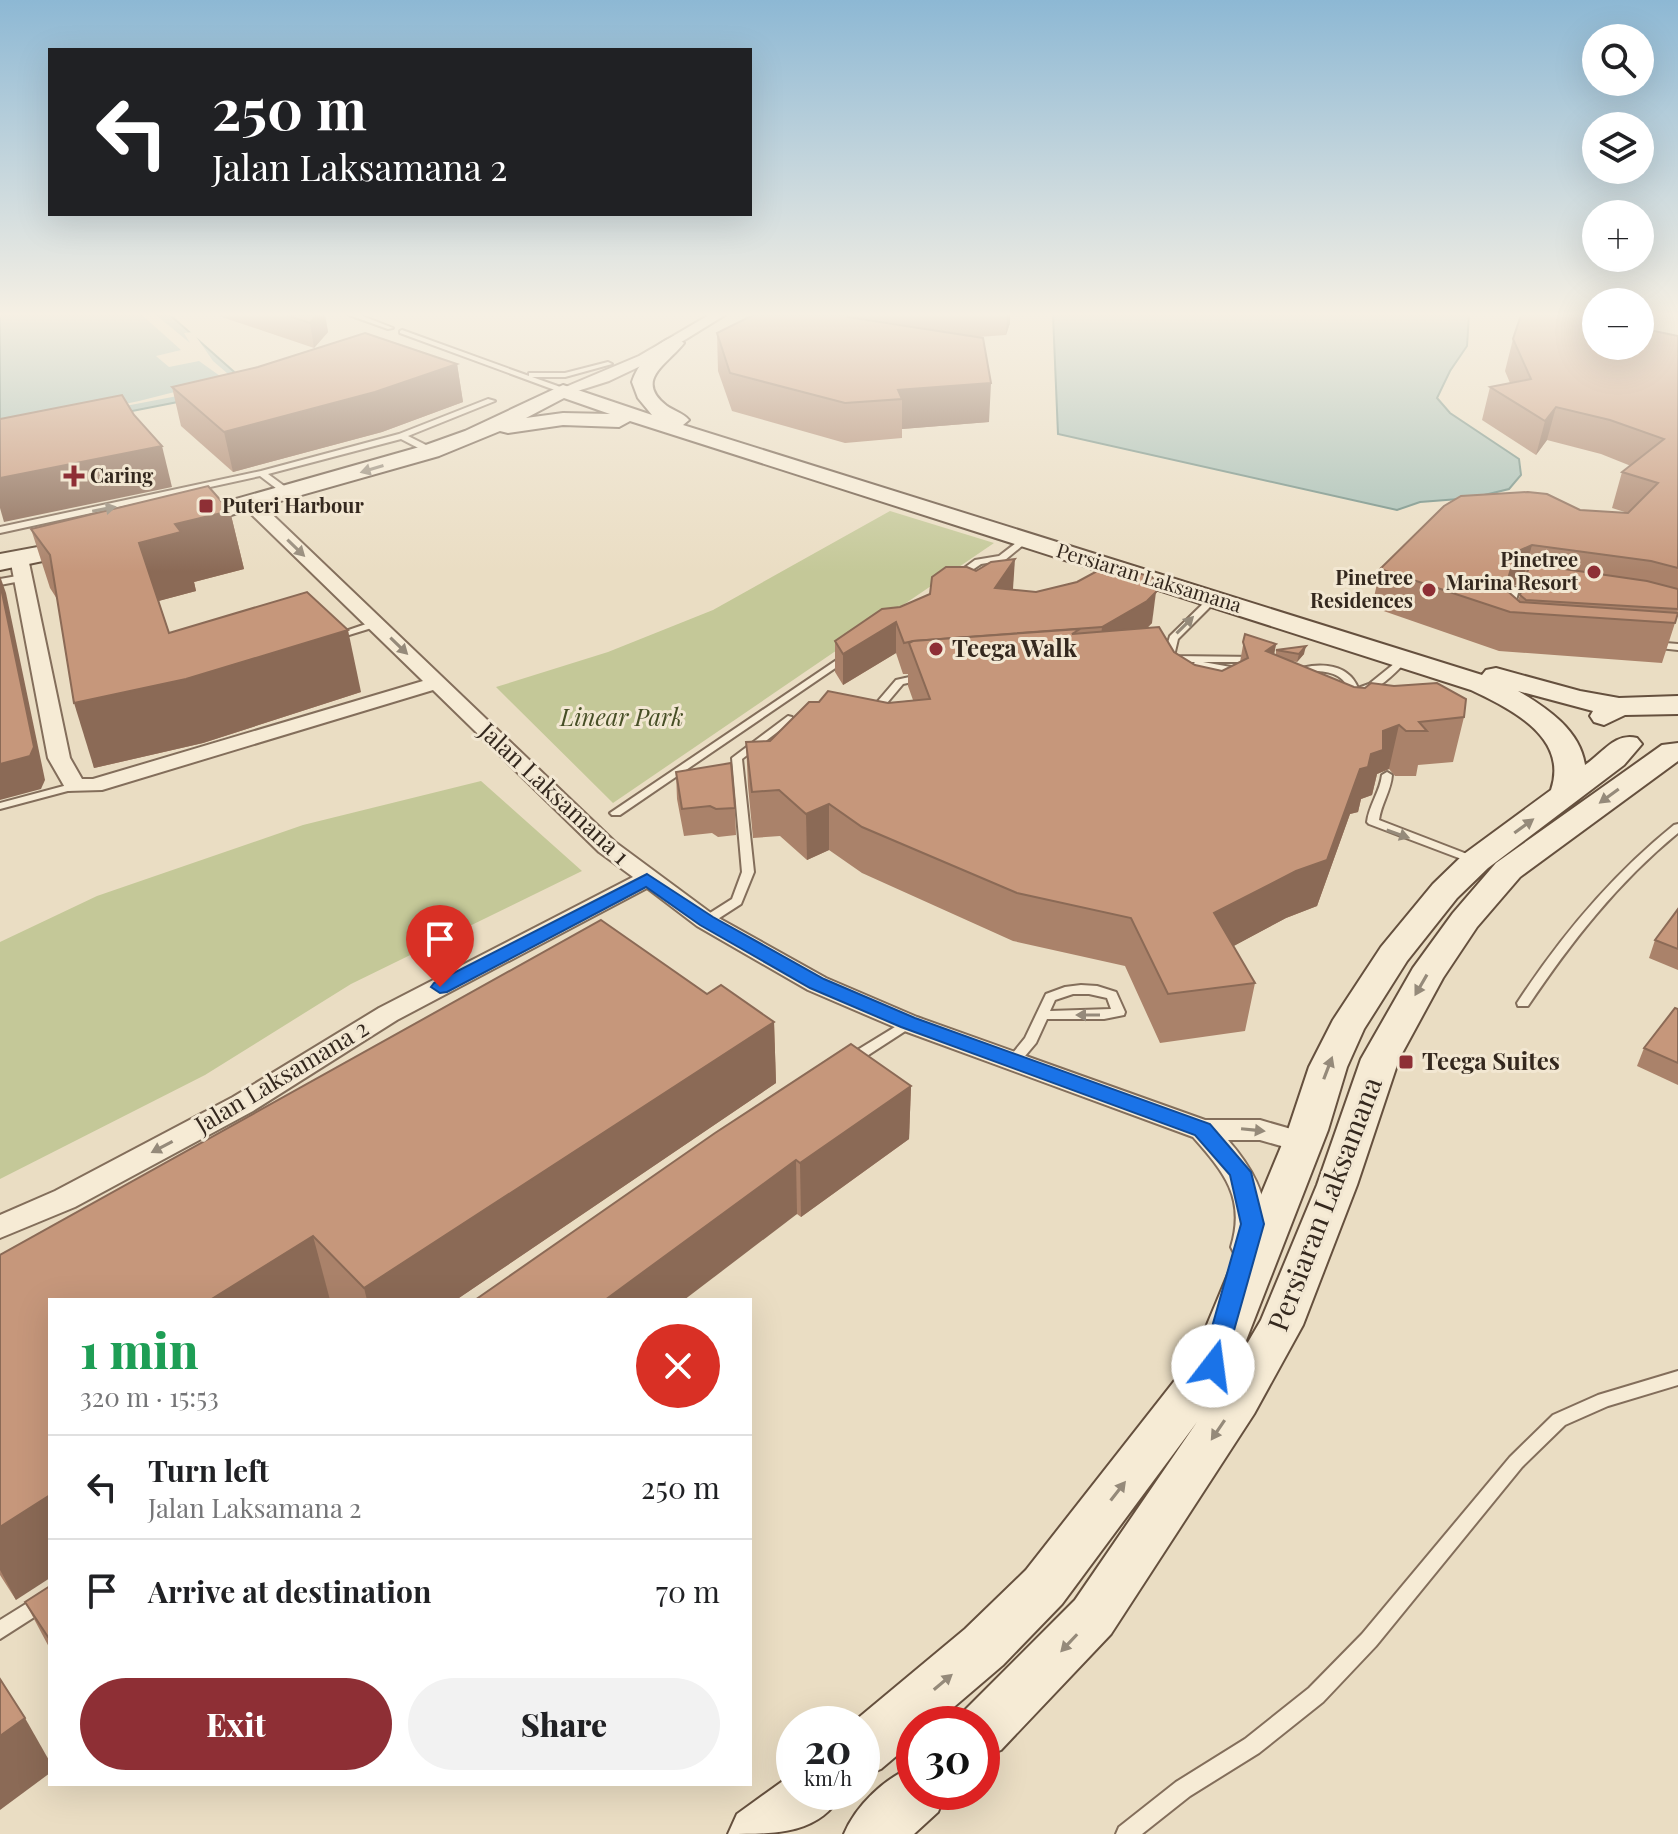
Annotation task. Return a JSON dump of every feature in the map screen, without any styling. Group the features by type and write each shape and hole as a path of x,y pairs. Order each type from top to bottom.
{"street":[{"path":"157,528 431,451 473,436 544,401"},
{"path":"591,401 667,427"},
{"path":"601,404 614,401"},
{"path":"650,401 668,416 700,429 1409,654"},
{"path":"473,436 563,419 614,420 667,427"},
{"name":"Persiaran Laksamana","path":"667,427 1214,598 1409,654 1623,710"},
{"name":"Jalan Laksamana 1","path":"250,503 607,847 706,921 817,984 908,1023 1015,1059 1203,1130 1240,1172 1253,1224 1213,1366"},
{"path":"115,538 14,566 59,758 75,786 94,785 437,683"},
{"name":"Persiaran Laksamana","path":"1409,654 1513,698 1542,719 1563,746 1571,770 1565,796"},
{"path":"1454,673 1623,710 1678,717"},
{"path":"1676,750 1656,751 1627,744 1607,730 1623,710 1678,705"},
{"name":"Persiaran Laksamana","path":"880,1735 984,1647 1044,1587 1213,1366 1302,1142 1328,1067 1393,955 1445,891 1476,861 1613,759 1627,744"},
{"name":"Persiaran Laksamana","path":"1000,1713 1093,1617 1238,1400 1281,1325 1337,1185 1380,1059 1426,976 1465,920 1508,870 1676,750"},
{"name":"Jalan Laksamana 2","path":"0,1227 65,1199 243,1104 388,1014 647,879"},
{"path":"1203,1130 1260,1130 1302,1142"},
{"path":"757,1834 790,1810"},
{"path":"873,1834 899,1810"}],"lane":[{"path":"0,530 262,473 402,436 491,401"},
{"path":"402,436 431,451"},
{"path":"262,473 288,493"},
{"path":"78,514 86,523"},
{"path":"942,588 975,563 1002,558 1025,539"},
{"path":"0,582 14,566"},
{"path":"1503,628 1514,590 1548,591"},
{"path":"1171,664 1173,638 1214,598"},
{"path":"331,637 375,624"},
{"path":"1647,645 1678,647"},
{"path":"616,813 854,650"},
{"path":"1282,684 1299,694 1328,701 1373,686 1409,654"},
{"path":"1171,664 1247,658 1339,673 1351,681 1344,711"},
{"path":"1152,660 1249,673 1219,680 1202,674 1190,676"},
{"path":"1299,694 1288,679 1304,669"},
{"path":"883,701 900,682 909,678 939,676"},
{"path":"867,700 883,701 896,707"},
{"path":"706,921 737,901 748,872 737,758 788,719"},
{"path":"1387,775 1388,784 1373,822 1476,861"},
{"path":"0,806 75,786"},
{"path":"1523,1003 1559,950 1641,855 1678,827"},
{"path":"1015,1059 1031,1040 1050,997 1056,994 1099,989 1112,995 1119,1012 1104,1015 1043,1015"},
{"path":"842,1066 908,1023"},
{"path":"1126,1834 1183,1789 1252,1746 1316,1695 1369,1640 1516,1462 1559,1420 1604,1400 1678,1378"},
{"path":"0,1630 48,1598"}],"green space":[{"name":"Linear Park","path":"890,511 994,543 613,803 496,687 608,652 713,610"},
{"path":"481,781 582,871 351,984 205,1075 0,1179 0,942 97,896 303,825"}],"water":[{"path":"0,401 185,401 0,437"},
{"path":"1057,401 1439,401 1450,413 1519,459 1521,475 1509,489 1472,498 1420,502 1397,510 1058,434"}],"pier":[{"path":"139,401 154,401 0,430"}],"building":[{"path":"94,401 125,401 162,446 0,478 0,419"},
{"path":"188,401 343,401 224,432"},
{"path":"836,401 879,401 845,403"},
{"path":"1512,401 1678,401 1678,568 1651,561 1532,545 1516,552 1505,589 1520,602 1678,613 1675,623 1510,612 1380,569 1444,506 1461,496 1528,492 1547,494 1580,510 1628,513 1658,483 1622,472 1664,439 1610,420 1556,407 1545,421"},
{"path":"208,486 230,511 175,524 181,532 139,543 169,633 307,592 348,630 186,679 74,703 50,555 31,529"},
{"path":"1015,559 995,588 1036,592 1077,582 1099,570 1131,571 1152,577 1157,584 1156,592 1147,601 1102,627 904,643 896,622 843,654 835,641 882,609 900,607 930,594 932,577 946,567 967,567 976,571 991,562"},
{"path":"1530,564 1647,581 1678,589 1678,609 1526,600 1520,595"},
{"path":"0,583 34,747 30,756 0,764"},
{"path":"1159,627 1174,652 1195,665 1222,671 1248,658 1243,642 1245,634 1276,644 1266,651 1354,687 1365,688 1371,683 1394,686 1437,683 1466,699 1464,717 1419,722 1427,731 1406,731 1399,725 1383,731 1383,750 1371,754 1368,767 1360,769 1327,860 1296,871 1214,913 1255,983 1168,994 1131,918 1017,893 862,827 829,804 806,814 779,790 752,792 746,742 770,741 809,702 819,702 828,691 888,703 930,699 909,643 913,641 1080,629 1072,634"},
{"path":"1306,646 1299,654 1276,650"},
{"path":"731,763 735,808 716,809 710,806 682,809 676,772"},
{"path":"1678,909 1678,949 1655,940"},
{"path":"601,920 707,994 721,985 774,1022 364,1288 313,1236 213,1298 48,1298 48,1496 0,1527 0,1255"},
{"path":"1675,1008 1678,1009 1678,1063 1644,1048"},
{"path":"851,1044 911,1086 800,1163 796,1160 608,1298 478,1298 715,1133"},
{"path":"48,1587 48,1637 25,1602"},
{"path":"0,1679 25,1718 0,1736"}],"place":[{"name":"Caring","path":"74,476"},
{"name":"Puteri Harbour","path":"206,506"},
{"name":"Pinetree Marina Resort","path":"1594,572"},
{"name":"Pinetree Residences","path":"1429,590"},
{"name":"Teega Walk","path":"936,649"},
{"name":"Teega Suites","path":"1406,1062"}],"route":[{"path":"440,987 647,879 706,921 817,984 908,1023 1015,1059 1203,1130 1240,1172 1253,1224 1213,1366"}]}
